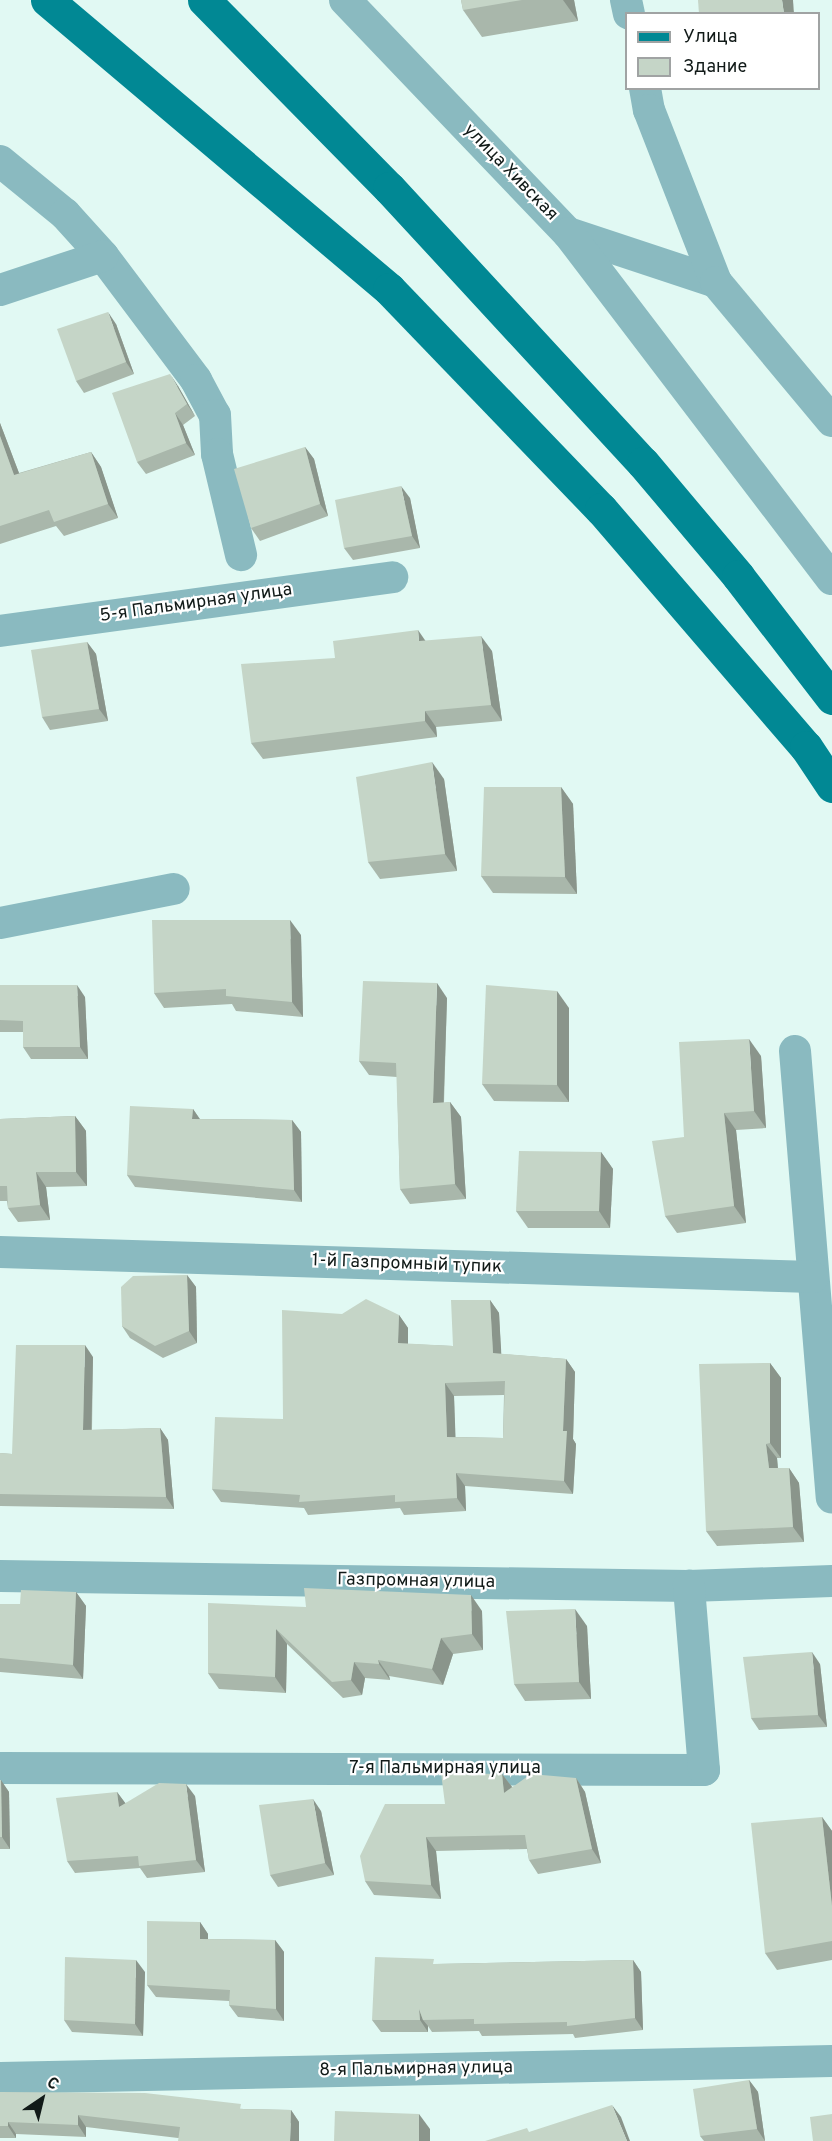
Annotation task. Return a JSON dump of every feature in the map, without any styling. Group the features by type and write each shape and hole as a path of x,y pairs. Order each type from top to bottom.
{"main road":[{"path":"47,0 389,289 601,509 806,747 832,786"},
{"path":"204,0 389,188 643,464 738,576 832,698"}],"street":[{"name":"улица Хивская","path":"345,0 568,233 716,282"},
{"path":"645,90 649,110 716,282 832,421"},
{"path":"0,161 65,214 104,256 156,321 215,415 217,454 241,555"},
{"path":"568,233 832,579"},
{"path":"0,290 104,256"},
{"name":"5-я Пальмирная улица","path":"0,631 392,577"},
{"path":"0,923 174,889"},
{"path":"795,1051 832,1497"},
{"name":"1-й Газпромный тупик","path":"0,1252 813,1277"},
{"name":"Газпромная улица","path":"0,1576 689,1586 832,1581"},
{"name":"7-я Пальмирная улица","path":"0,1767 704,1770 689,1586"},
{"name":"8-я Пальмирная улица","path":"0,2078 832,2061"}],"building":[{"path":"461,0 522,0 463,10"},
{"path":"698,0 782,0 784,12 699,12"},
{"path":"108,312 126,362 76,381 57,329"},
{"path":"170,374 187,404 175,413 186,443 137,462 112,393"},
{"path":"0,436 14,475 91,452 108,504 54,522 49,510 0,526"},
{"path":"305,447 320,504 251,528 234,469"},
{"path":"401,486 412,536 344,548 335,500"},
{"path":"418,630 419,641 481,636 491,705 425,711 425,721 251,743 241,664 335,658 333,641"},
{"path":"87,642 99,709 42,717 31,650"},
{"path":"432,762 445,854 368,862 356,777"},
{"path":"484,787 561,787 565,877 481,876"},
{"path":"152,920 290,920 292,1002 226,996 226,989 154,993"},
{"path":"363,981 437,983 433,1103 450,1102 455,1184 400,1189 396,1063 359,1061"},
{"path":"0,985 77,985 80,1047 23,1047 23,1021 0,1020"},
{"path":"486,985 557,991 557,1085 482,1084"},
{"path":"749,1039 754,1111 724,1113 734,1206 665,1216 652,1141 684,1137 679,1042"},
{"path":"130,1106 193,1109 192,1119 292,1120 294,1190 127,1175"},
{"path":"75,1116 76,1172 36,1172 40,1205 8,1208 7,1186 0,1186 0,1119"},
{"path":"519,1151 601,1152 599,1211 516,1211"},
{"path":"187,1275 189,1331 155,1346 122,1326 121,1287 133,1276"},
{"path":"366,1299 399,1315 398,1343 453,1346 451,1300 490,1300 493,1353 566,1359 563,1431 567,1431 564,1481 456,1473 457,1498 395,1502 395,1495 299,1502 300,1495 212,1489 215,1417 283,1419 282,1310 342,1314","holes":["505,1381 503,1438 447,1437 445,1383"]},
{"path":"16,1345 85,1345 83,1430 160,1428 166,1497 0,1494 0,1453 12,1454"},
{"path":"770,1363 770,1443 766,1444 769,1468 789,1468 793,1527 706,1531 699,1364"},
{"path":"304,1588 471,1595 472,1634 441,1638 432,1669 378,1660 379,1664 354,1662 351,1680 332,1682 276,1629 275,1677 208,1673 208,1603 306,1607"},
{"path":"21,1590 76,1592 73,1665 0,1658 0,1604 20,1604"},
{"path":"575,1609 579,1682 514,1684 506,1611"},
{"path":"812,1652 818,1715 751,1718 743,1657"},
{"path":"441,1773 502,1774 504,1793 531,1774 576,1778 592,1849 529,1860 525,1835 426,1837 431,1885 365,1881 360,1856 385,1804 445,1804"},
{"path":"1,1780 2,1837 0,1837"},
{"path":"159,1783 186,1784 196,1860 139,1866 138,1856 67,1861 56,1798 117,1792 119,1807"},
{"path":"313,1799 325,1863 270,1875 259,1805"},
{"path":"822,1817 832,1906 832,1941 765,1953 751,1823"},
{"path":"147,1921 200,1922 200,1939 275,1940 276,2009 229,2005 230,1990 147,1985"},
{"path":"65,1957 136,1960 135,2024 64,2020"},
{"path":"375,1957 434,1959 433,1964 633,1960 635,2018 567,2026 567,2022 474,2024 474,2019 423,2020 419,2009 420,2020 372,2020"},
{"path":"749,2080 757,2129 700,2136 693,2089"},
{"path":"0,2092 145,2093 241,2104 240,2109 291,2110 290,2141 178,2141 180,2127 78,2115 78,2125 8,2122 8,2126 0,2126"},
{"path":"612,2105 627,2141 485,2141 527,2128 529,2132"},
{"path":"335,2111 419,2114 419,2141 334,2141"},
{"path":"832,2114 832,2141 813,2141 810,2117"}]}
